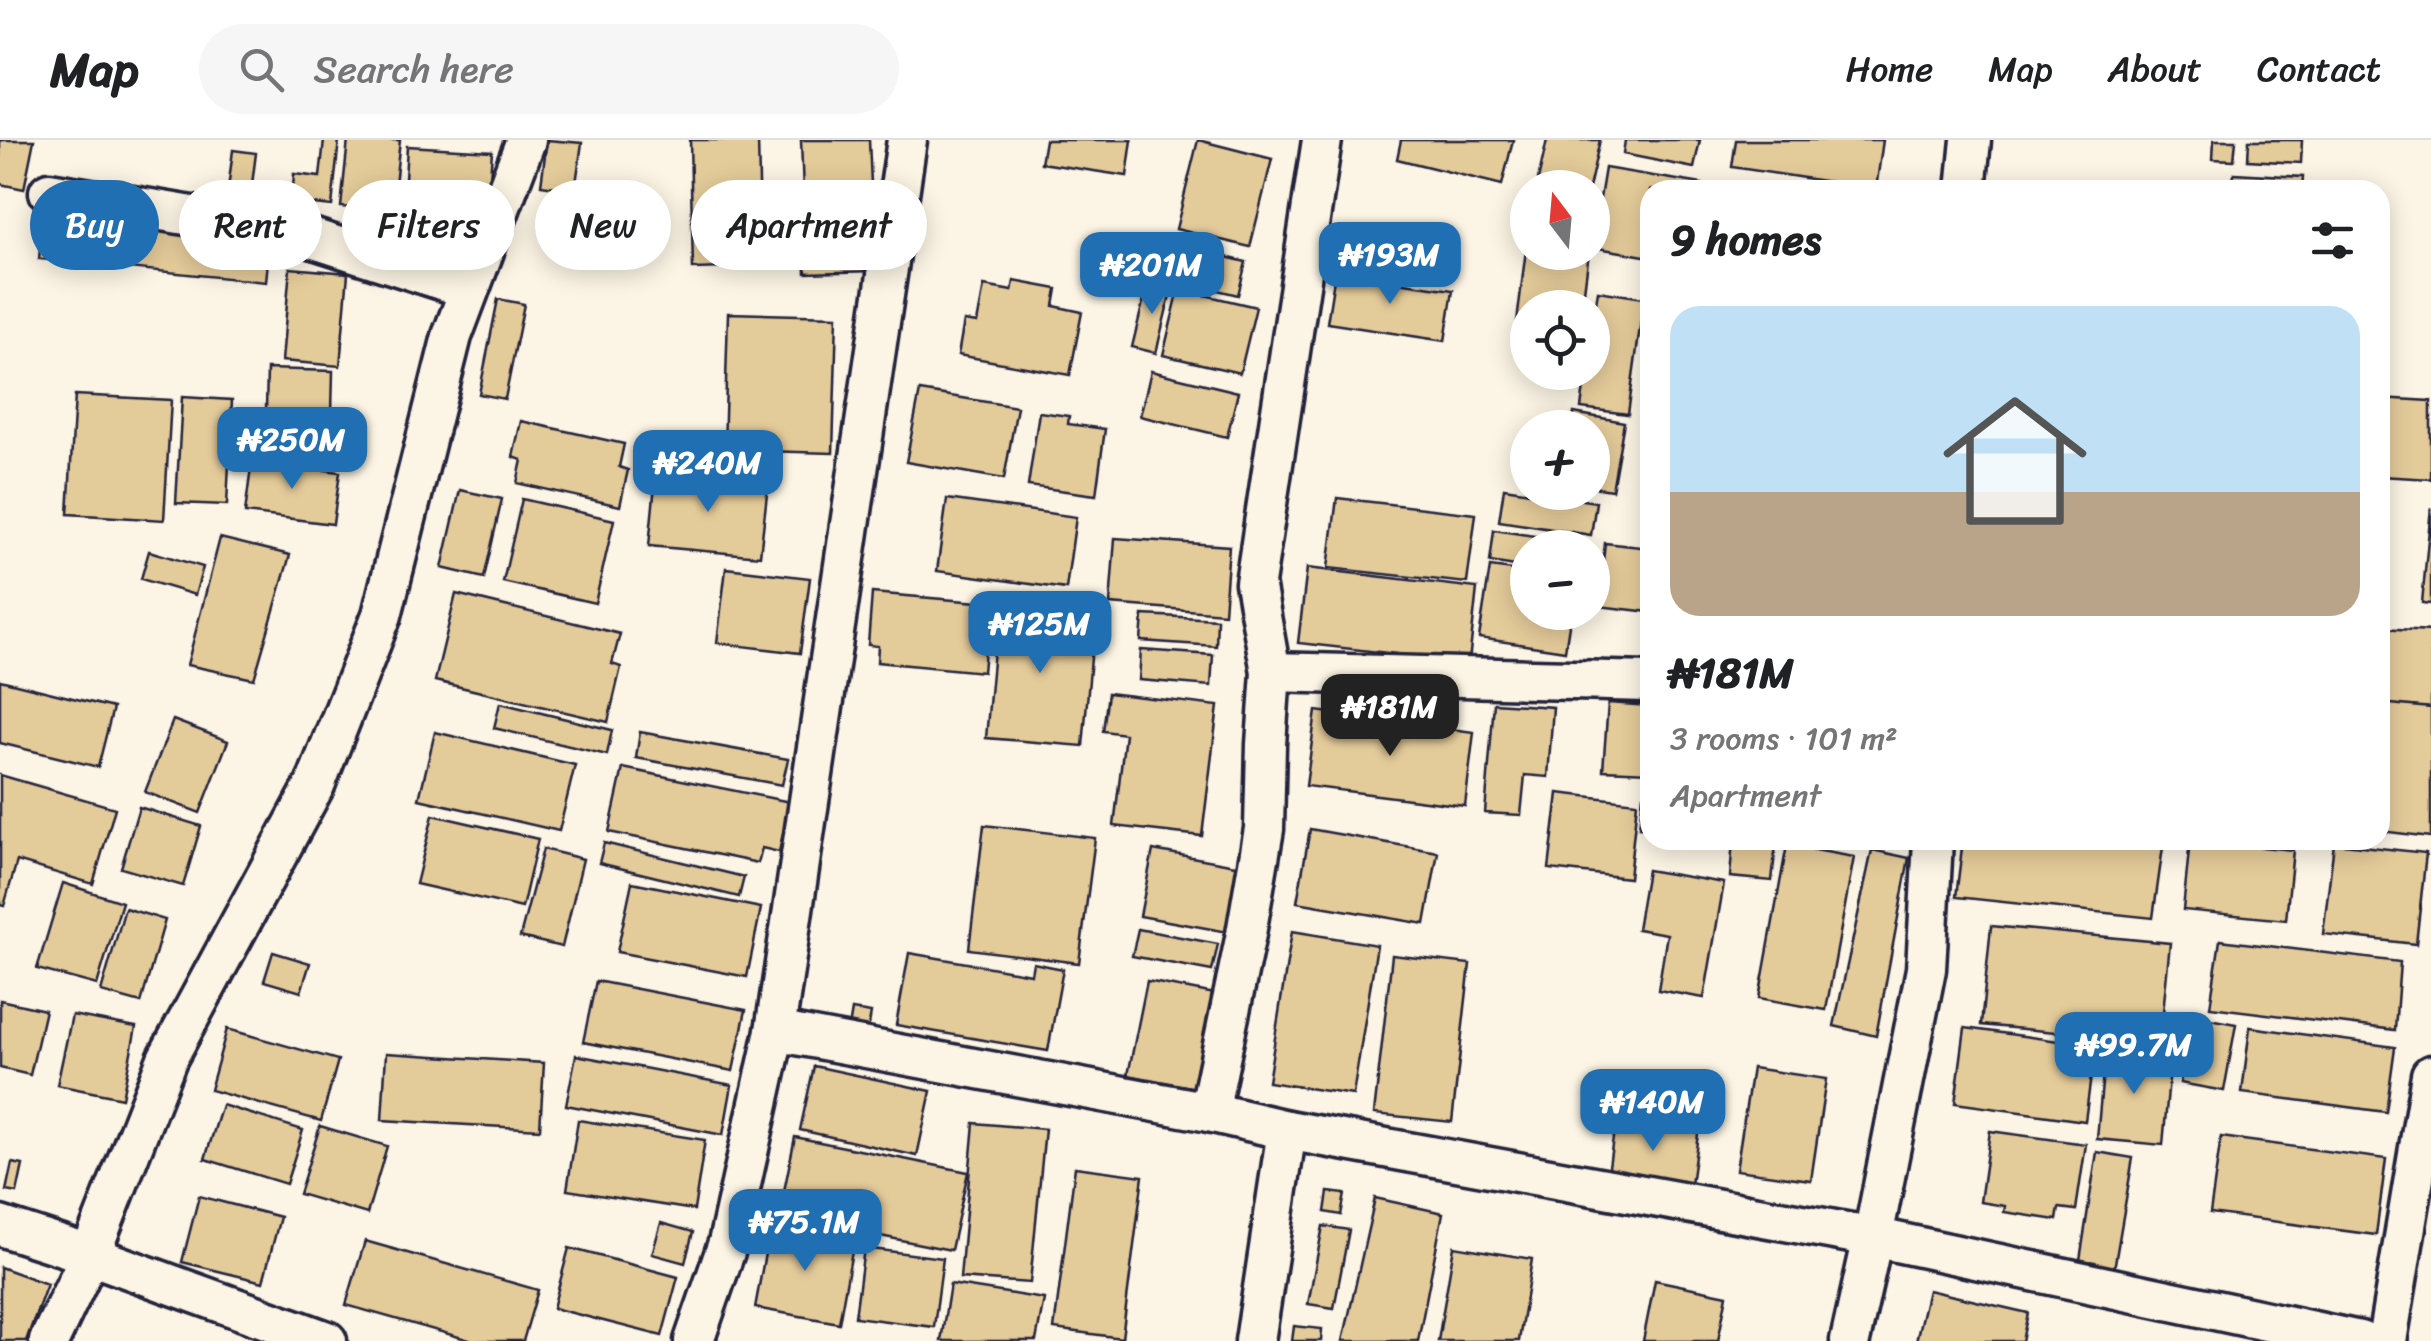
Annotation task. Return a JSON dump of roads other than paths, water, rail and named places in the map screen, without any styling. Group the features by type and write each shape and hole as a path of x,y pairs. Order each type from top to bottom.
{"street":[{"path":"48,1341 90,1255 167,1059 314,785 382,615 452,336 526,140"},
{"path":"694,1341 728,1243 775,1031 907,140"},
{"path":"1209,1112 1264,829 1271,672 1255,582 1322,140"},
{"path":"1967,180 1970,140"},
{"path":"159,210 299,234 469,289"},
{"path":"1271,672 1640,682"},
{"path":"1850,1341 1926,969 1932,850"},
{"path":"775,1031 1873,1238 2360,1341"},
{"path":"2387,1341 2431,1075"},
{"path":"1255,1341 1287,1130"},
{"path":"0,1226 327,1341"}]}
